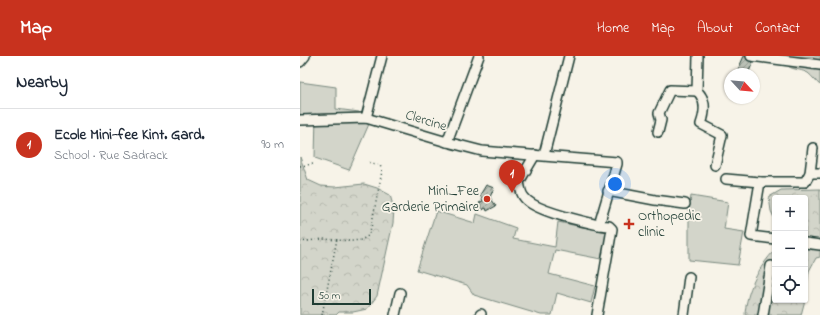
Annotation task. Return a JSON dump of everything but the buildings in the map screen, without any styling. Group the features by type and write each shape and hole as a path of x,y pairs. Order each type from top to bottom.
{"street":[{"path":"300,62 305,56"},
{"path":"366,118 382,56"},
{"path":"447,142 479,56"},
{"path":"569,56 539,155 519,182 523,197 531,204 561,216 609,226 612,229 597,315"},
{"path":"697,91 698,56"},
{"path":"756,57 820,65"},
{"path":"658,132 661,120 659,113 670,90 697,91 702,95 704,103 704,116 701,124 722,135 715,165"},
{"name":"Clercine","path":"300,120 366,118 482,151 616,162 617,164 608,191"},
{"path":"726,179 760,182 805,182 810,172 813,148"},
{"path":"810,172 820,173"},
{"path":"760,182 751,236 772,239"},
{"path":"599,225 608,191 685,204"},
{"path":"808,243 820,244"},
{"path":"763,315 771,266"},
{"path":"684,315 689,277"},
{"path":"395,315 400,293"}],"path":[{"path":"300,242 337,239 352,242 361,240 368,236 371,228 382,171 380,165 367,162"},
{"path":"300,166 313,164"},
{"path":"322,315 337,239"}],"green space":[{"path":"781,56 820,56 820,85 808,73 786,65"},
{"path":"300,82 336,87 336,109 359,112 369,124 349,170 315,158 316,114 300,115"},
{"path":"300,157 308,180 321,186 335,187 364,184 377,188 390,195 394,209 393,223 377,296 367,309 353,312 339,312 336,315 300,315"},
{"path":"820,189 820,257 816,258 809,271 808,278 808,195 772,195 781,190"},
{"path":"772,195 772,213 771,211 769,197"},
{"path":"691,196 728,202 724,229 744,232 738,265 689,260 689,210"},
{"path":"436,211 475,223 477,214 516,228 513,239 555,247 558,222 607,232 601,259 555,250 549,274 595,286 591,303 557,293 552,315 541,315 474,295 467,285 417,270"},
{"path":"772,253 772,303 804,303 801,315 745,315 748,297 754,280"}],"place":[{"name":"Ecole Mini-fee Kint. Gard.","path":"512,193"},
{"name":"Mini_Fee Garderie Primaire","path":"487,199"},
{"name":"Orthopedic clinic","path":"629,224"}]}
